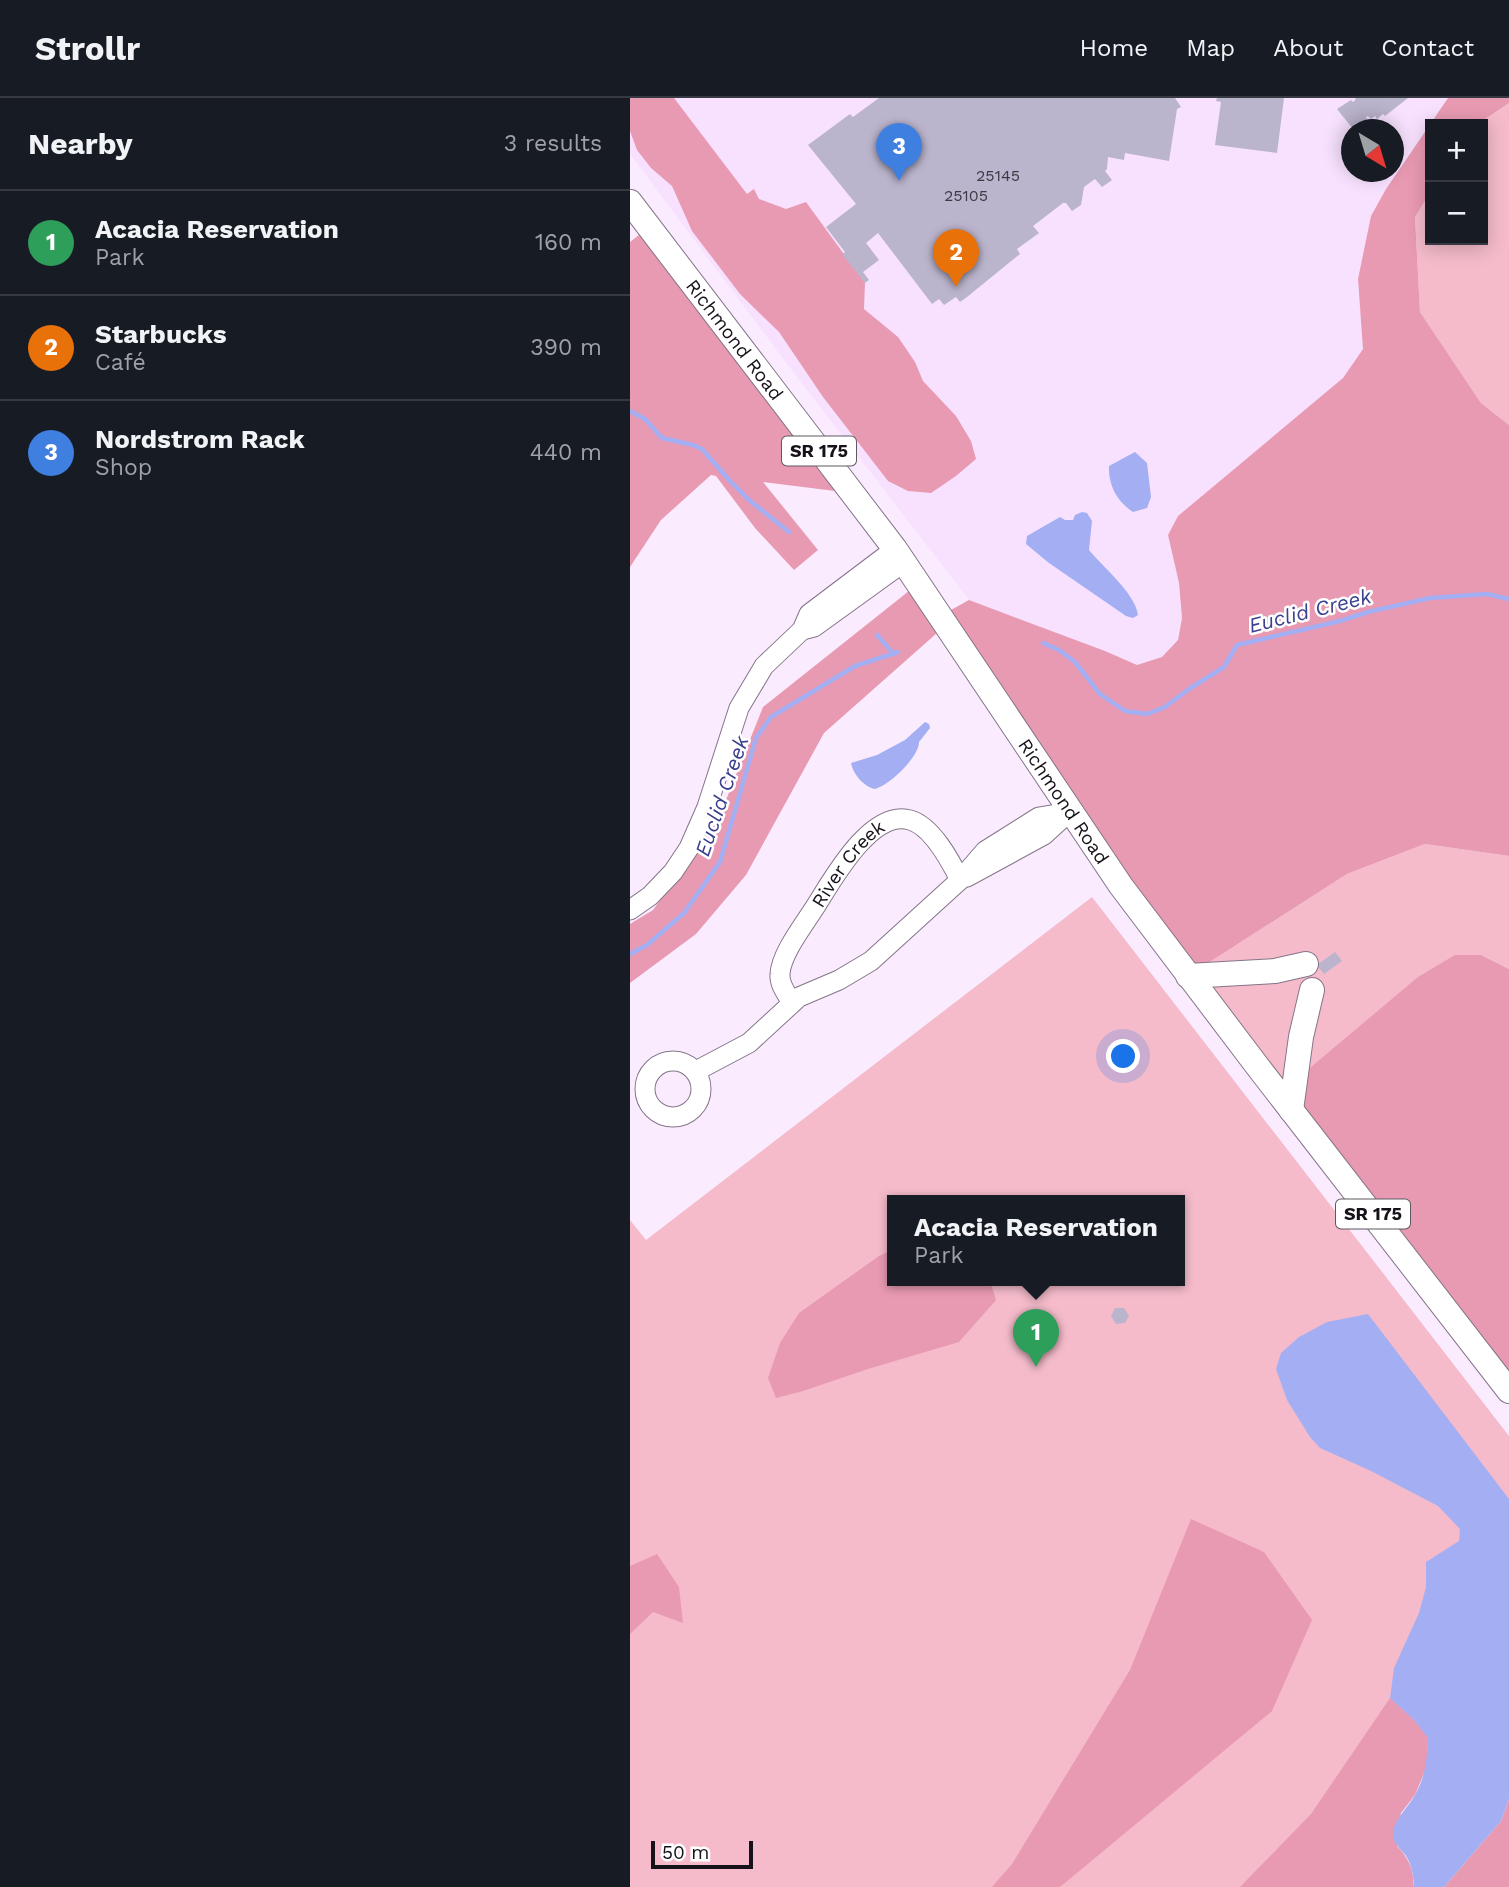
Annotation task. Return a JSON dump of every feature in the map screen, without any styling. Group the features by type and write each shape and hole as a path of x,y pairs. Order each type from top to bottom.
{"main road":[{"name":"Richmond Road","path":"630,202 899,556 1121,886 1509,1391"},
{"path":"1188,976 1275,971 1306,964"},
{"path":"1291,1110 1301,1037 1312,990"}],"street":[{"path":"630,909 650,896 673,872 689,848 707,807 739,708 764,666 802,630 809,614 899,556"},
{"path":"695,1071 749,1043 799,998 839,980 871,961 960,880 985,851 1039,817 1069,812"},
{"name":"River Creek","path":"792,1003 780,984 779,972 787,953 826,890 862,840 877,826 894,819 911,820 937,842 948,856 960,880"}],"shaded area":[{"path":"630,98 1448,98 1434,119 1425,119 1425,132 1404,163 1404,119 1341,119 1341,182 1391,182 1371,216 1358,279 1363,348 1343,378 1178,516 1168,535 1179,583 1182,618 1178,640 1162,657 1137,665 969,600 630,154"},
{"path":"630,98 674,98 747,194 754,189 759,199 786,209 806,202 865,283 864,309 898,337 915,362 923,381 956,416 971,441 976,459 931,493 908,491 888,481 823,397 779,332 740,294 692,231 672,186 651,168 637,150 630,131"},
{"path":"1448,98 1509,98 1509,103 1485,119 1433,119"},
{"path":"1509,103 1509,425 1481,403 1420,312 1415,217 1425,201 1425,245 1488,245 1488,119 1485,119"},
{"path":"1425,131 1425,201 1415,217 1420,312 1481,403 1509,425 1509,856 1425,844 1347,874 1188,976 946,625 824,733 746,875 696,934 630,983 630,924 653,910 718,820 763,707 919,583 940,616 969,600 1137,665 1162,657 1178,640 1182,618 1179,583 1168,535 1178,516 1343,378 1363,349 1358,279 1371,216 1391,182 1404,182 1404,162"},
{"path":"649,227 851,493 763,482 818,550 794,570 755,528 716,476 711,475 661,520 630,567 630,242"},
{"path":"1425,844 1509,856 1509,969 1481,955 1279,1094 1188,976 1347,874"},
{"path":"1092,897 1509,1436 1509,1692 1259,1887 630,1887 630,1220 646,1240"},
{"path":"1455,955 1481,955 1509,969 1509,1391 1279,1094 1418,977"},
{"path":"887,1252 887,1286 992,1286 996,1300 959,1342 776,1398 768,1378 780,1343 799,1313"},
{"path":"1191,1519 1264,1552 1312,1620 1272,1711 1060,1887 992,1887 1012,1864 1130,1670"},
{"path":"657,1554 679,1587 683,1623 653,1612 630,1634 630,1566"},
{"path":"1390,1698 1428,1737 1427,1766 1415,1795 1401,1813 1397,1846 1410,1865 1413,1887 1240,1887 1311,1814"},
{"path":"1509,1799 1509,1887 1444,1887 1501,1821"}],"water":[{"path":"1135,452 1147,463 1151,497 1147,508 1133,512 1122,503 1115,492 1110,480 1109,466"},
{"path":"1087,513 1092,521 1089,550 1131,598 1138,615 1133,618 1126,616 1049,563 1026,544 1027,536 1060,517 1073,520 1075,515"},
{"path":"925,722 930,728 919,742 914,755 896,776 875,789 860,779 851,763 877,755 905,740"},
{"path":"1368,1314 1509,1499 1509,1799 1501,1821 1444,1887 1413,1887 1409,1863 1394,1840 1396,1823 1422,1781 1428,1738 1414,1720 1390,1698 1394,1668 1419,1613 1426,1587 1426,1562 1459,1541 1460,1529 1438,1506 1320,1448 1287,1400 1276,1369 1281,1353 1299,1337 1327,1322"}],"building":[{"path":"879,98 1175,98 1181,107 1177,109 1169,161 1125,153 1124,160 1108,157 1105,171 1112,180 1102,187 1095,179 1084,187 1081,205 1072,211 1063,203 1033,226 1039,233 1017,249 1020,254 960,302 956,297 944,305 939,299 932,304 878,233 866,243 879,260 863,272 869,280 865,283 842,254 845,252 826,227 856,204 808,145 850,114 853,117"},
{"path":"1217,98 1284,98 1277,153 1215,145 1221,102 1216,101"},
{"path":"1408,98 1377,119 1375,116 1371,119 1368,116 1367,119 1345,119 1337,109 1356,99"},
{"path":"1335,952 1342,961 1324,974 1317,965"},
{"path":"1115,1308 1124,1308 1129,1316 1125,1323 1116,1324 1111,1316"}],"waterway":[{"path":"630,411 645,419 662,438 702,449 749,500 789,532"},
{"name":"Euclid Creek","path":"1043,643 1059,650 1075,662 1100,694 1125,711 1147,714 1165,707 1224,667 1237,645 1430,598 1487,594 1509,599"},
{"path":"877,635 894,654"},
{"name":"Euclid Creek","path":"630,954 647,945 684,913 720,862 756,738 771,717 855,666 898,652"}],"place":[{"name":"Nordstrom Rack","path":"899,181"},
{"name":"Starbucks","path":"956,287"},
{"name":"Acacia Reservation","path":"1036,1367"}]}
